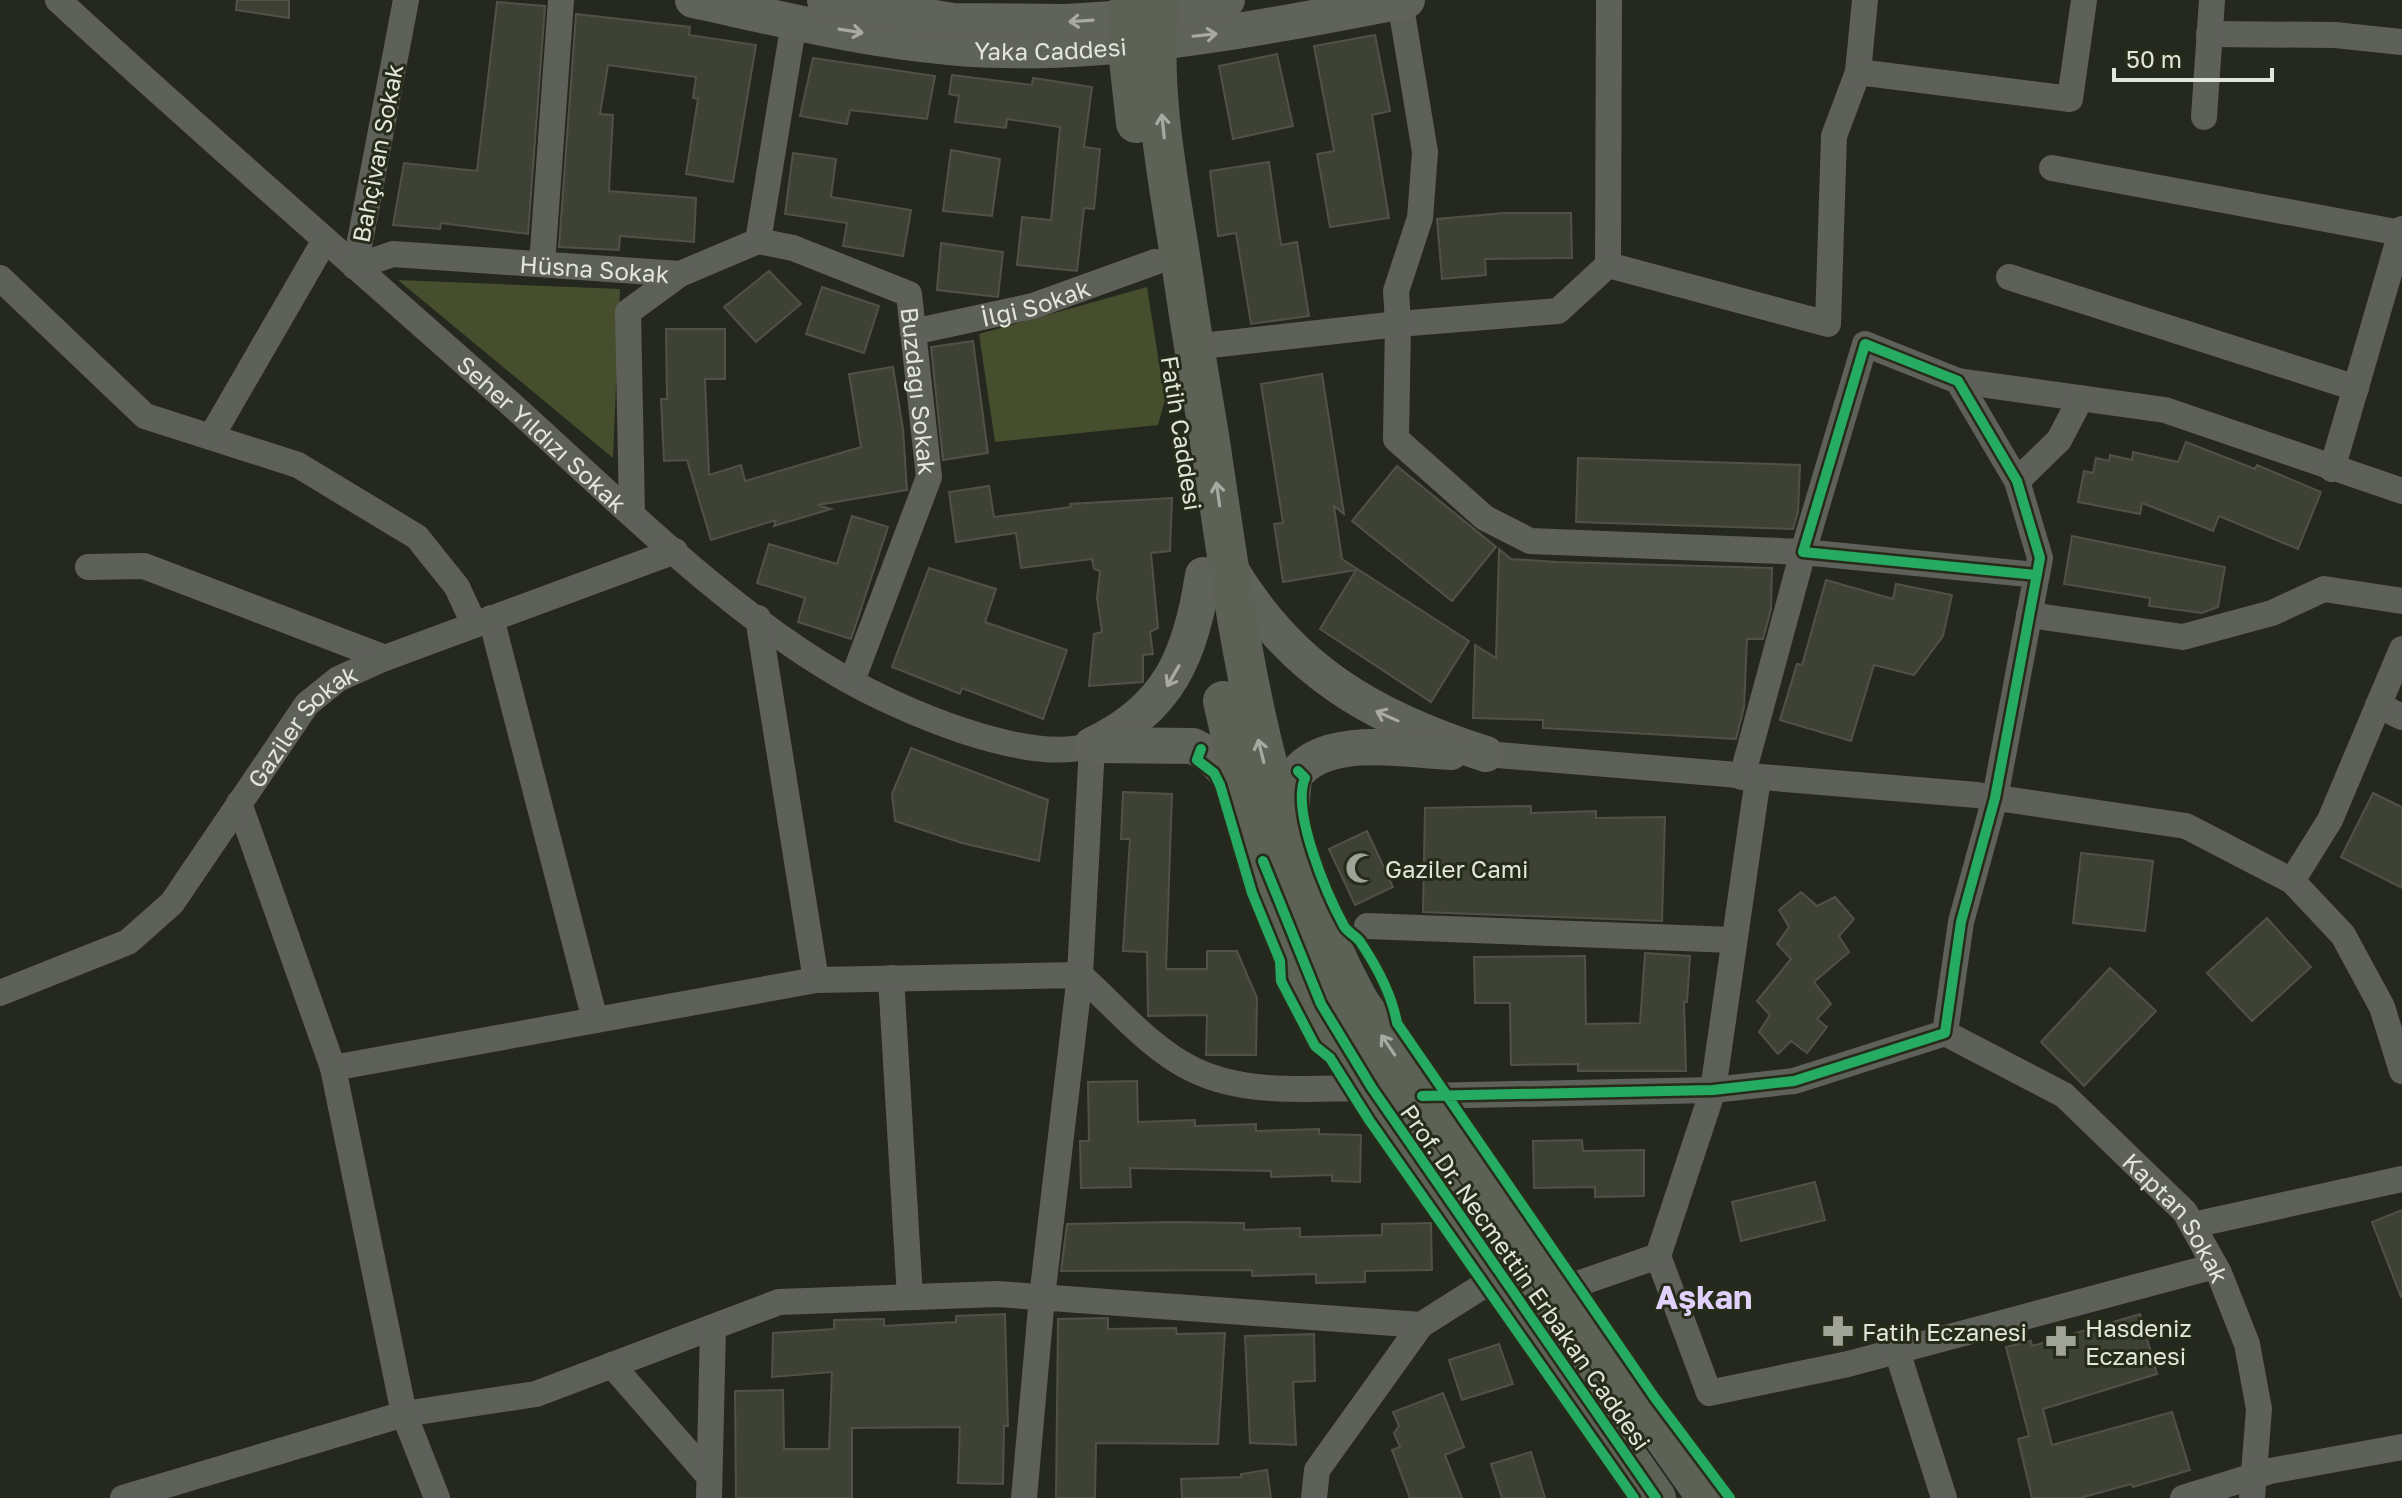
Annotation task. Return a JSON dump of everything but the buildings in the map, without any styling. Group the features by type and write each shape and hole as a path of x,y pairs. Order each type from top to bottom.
{"main road":[{"name":"Fatih Caddesi","path":"1143,18 1155,262 1215,569 1252,711 1277,857"},
{"name":"Fatih Caddesi","path":"1143,18 1193,347 1215,569 1222,698 1242,790 1277,857"},
{"name":"Prof. Dr. Necmettin Erbakan Caddesi","path":"1277,857 1321,1004 1372,1088 1656,1498"},
{"name":"Prof. Dr. Necmettin Erbakan Caddesi","path":"1277,857 1352,989 1422,1096 1707,1498"}],"street":[{"name":"Seher Yıldızı Sokak","path":"58,0 720,591 852,681 953,729 1041,749 1079,749 1092,745"},
{"name":"Bahçivan Sokak","path":"393,254 355,267 406,0"},
{"path":"542,264 561,0"},
{"name":"Yaka Caddesi","path":"693,0 794,22 949,47 1048,51 1143,18 1227,0"},
{"name":"Yaka Caddesi","path":"825,0 953,21 1066,22 1143,18 1218,33 1404,1"},
{"path":"1193,347 1398,324 1558,311 1608,265 1609,0"},
{"path":"1828,324 1834,136 1858,72 1865,0"},
{"path":"1858,72 2070,99 2084,0"},
{"path":"2204,117 2212,0"},
{"path":"1404,1 1425,152 1420,218 1396,291 1396,439 1485,518 1530,541 1803,552 2037,575"},
{"path":"758,241 794,22"},
{"path":"2209,34 2335,35 2402,42"},
{"path":"2052,168 2401,231 2332,469"},
{"path":"211,437 325,240"},
{"name":"Hüsna Sokak","path":"393,254 680,274 758,241"},
{"name":"Buzdağı Sokak","path":"758,241 793,248 909,294 929,477 852,681"},
{"name":"İlgi Sokak","path":"913,332 1033,306 1155,262"},
{"path":"1608,265 1828,324 1865,344 1958,381 2165,410 2402,491"},
{"path":"632,512 628,312 680,274"},
{"path":"2009,277 2356,388"},
{"path":"0,278 145,416 298,465 417,537 482,621 595,1020"},
{"path":"1865,344 1803,552 1750,777 1713,1090 1658,1256 1709,1393 1897,1351 2215,1266"},
{"path":"1422,1096 1713,1090 1794,1081 1945,1033 1961,922 1995,798 2040,558 2017,481 1958,381"},
{"path":"2017,481 2059,440 2081,398"},
{"name":"Gaziler Sokak","path":"0,993 128,942 172,903 307,704 338,679 482,621 675,551"},
{"path":"88,567 144,566 385,658"},
{"path":"1092,745 1126,726 1149,708 1168,687 1215,569 1279,637 1341,690 1374,710 1437,738 1486,754"},
{"path":"2029,615 2183,637 2272,613 2324,589 2402,601"},
{"path":"758,618 816,980"},
{"path":"2292,881 2330,820 2402,649"},
{"path":"2378,705 2402,717"},
{"path":"1092,745 1193,746 1210,755 1242,790"},
{"path":"1024,1498 1042,1297 1080,975 1092,745"},
{"path":"1277,857 1292,784 1298,771 1316,757 1350,748 1486,754 1995,798 2186,826 2292,881 2343,935 2395,1004 2402,1071"},
{"path":"239,803 333,1068 404,1414 437,1498"},
{"path":"1367,926 1733,940"},
{"path":"333,1068 816,980 1080,975 1165,1051 1193,1070 1260,1087 1372,1088"},
{"path":"891,978 910,1297"},
{"name":"Kaptan Sokak","path":"1945,1033 2064,1095 2185,1212 2215,1266 2247,1344 2259,1409 2254,1487"},
{"path":"2193,1225 2402,1179"},
{"path":"1560,1290 1658,1256"},
{"path":"1314,1498 1317,1470 1421,1325 1500,1275"},
{"path":"123,1498 404,1414 536,1394 779,1302 997,1294 1421,1325"},
{"path":"708,1486 713,1327"},
{"path":"1897,1351 1944,1498"},
{"path":"612,1365 708,1486"},
{"path":"2183,1498 2254,1487 2402,1447"}],"green space":[{"path":"398,280 620,289 613,458"},
{"path":"1147,287 1165,400 1158,425 995,442 979,334"}],"cycle path":[{"path":"1422,1096 1713,1090 1794,1081 1945,1033 1961,922 1995,798 2040,558 2017,481 1958,381 1865,344 1803,552 2037,575"},
{"path":"1201,749 1197,760 1214,773 1220,785 1252,893 1280,961 1281,981 1315,1046 1330,1058 1369,1120 1634,1498"},
{"path":"1298,771 1305,778 1303,811 1320,874 1344,926 1359,941 1378,971 1392,1002 1397,1023 1655,1398 1730,1498"},
{"path":"1263,861 1321,1004 1372,1088 1656,1498"}],"place":[{"name":"Gaziler Cami","path":"1361,868"},
{"name":"Fatih Eczanesi","path":"1838,1331"},
{"name":"Hasdeniz Eczanesi","path":"2061,1341"}],"district":[{"name":"Aşkan","path":"1704,1297"}]}
